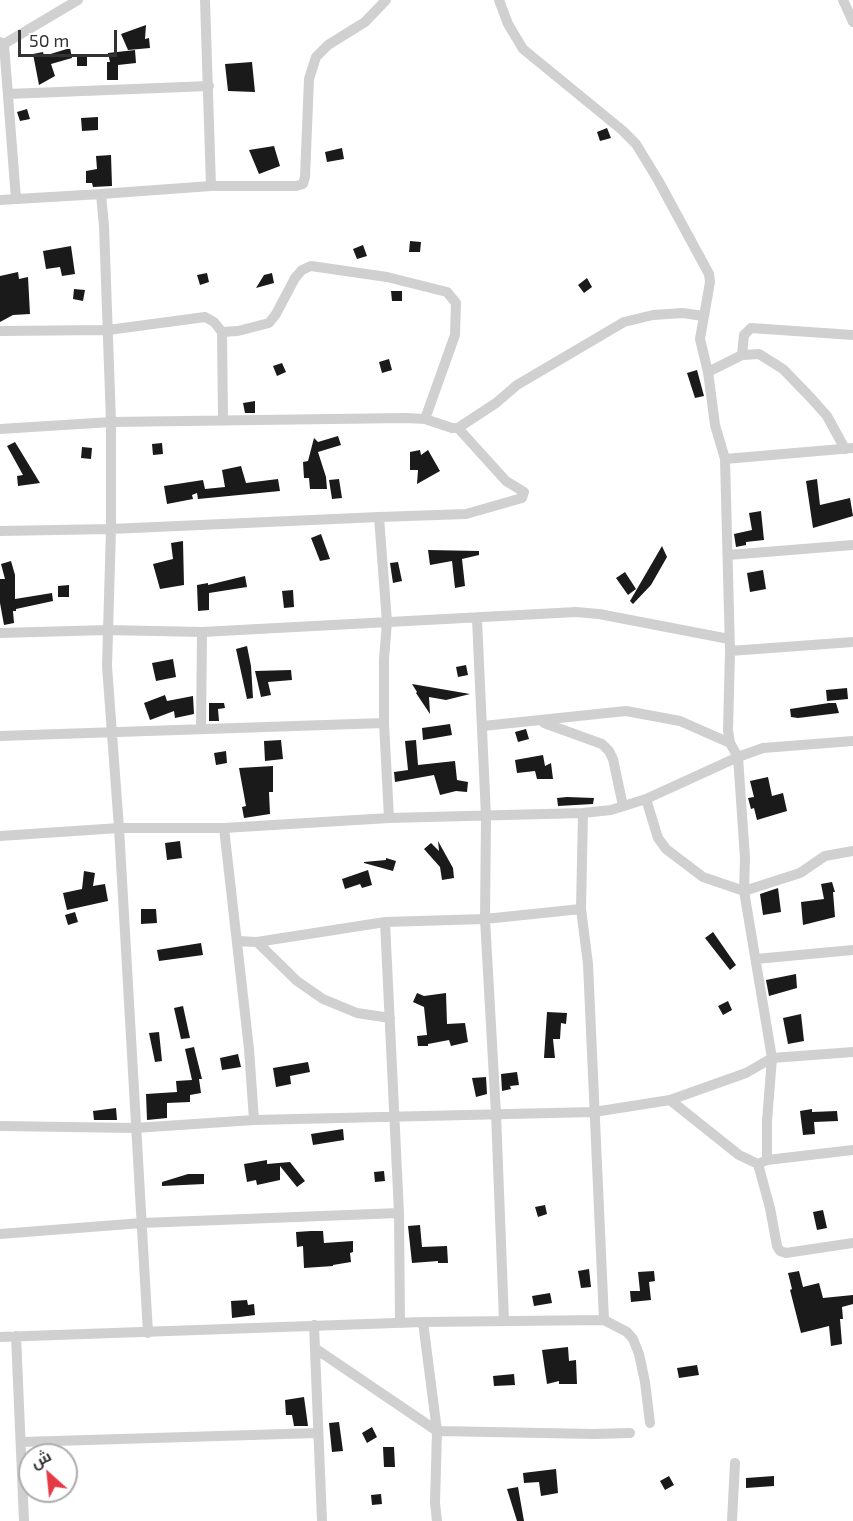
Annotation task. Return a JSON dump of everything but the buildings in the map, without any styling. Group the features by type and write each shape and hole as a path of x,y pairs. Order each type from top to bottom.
{"street":[{"path":"16,199 2,43 78,0"},
{"path":"205,0 211,186"},
{"path":"0,200 211,186 296,186 303,184 309,80 316,57 328,45 365,22 387,0"},
{"path":"499,0 508,24 523,49 636,144 708,274 710,282 700,339 708,372 715,425 725,459 730,651 728,730 730,742 738,757 745,858 744,891 772,1058 763,1162 777,1246 780,1251 786,1253 853,1243"},
{"path":"843,0 853,22"},
{"path":"8,94 209,86"},
{"path":"101,194 111,422 111,529 106,666 119,828 148,1333"},
{"path":"222,333 269,323 295,278 302,270 311,266 387,277 447,292 456,303 454,335 424,419"},
{"path":"0,429 111,422 424,419 458,428 496,403 517,385 624,322 653,315 683,313 703,316"},
{"path":"0,331 108,330 205,317 214,322 222,333 223,420"},
{"path":"742,355 744,335 751,328 853,335"},
{"path":"708,372 742,355 759,354 783,369 826,416 849,448"},
{"path":"0,531 111,529 466,514 522,498 524,492 506,481 458,428"},
{"path":"725,459 849,448"},
{"path":"379,518 387,622 384,659 384,723 389,818"},
{"path":"728,555 853,545"},
{"path":"0,633 107,630 202,632 576,612 599,614 729,639"},
{"path":"477,619 486,817 484,919 496,1114 504,1320"},
{"path":"201,729 202,632"},
{"path":"730,651 853,642"},
{"path":"483,726 626,711 680,721 730,742"},
{"path":"539,721 602,744 609,751 614,759 623,806"},
{"path":"0,736 384,723"},
{"path":"0,836 119,828 224,828 389,818 486,817 610,810 645,799 763,748 853,741"},
{"path":"645,799 658,837 666,849 703,877 744,891 800,873 825,856 853,851"},
{"path":"583,813 581,909 588,964 604,1320"},
{"path":"224,828 249,1049 254,1120"},
{"path":"237,941 257,942 385,922 484,919 581,909"},
{"path":"385,922 399,1213 400,1323"},
{"path":"257,942 297,981 323,999 357,1012 390,1018"},
{"path":"756,959 853,950"},
{"path":"0,1126 135,1128 254,1120 594,1112 670,1100 746,1073 772,1058 853,1052"},
{"path":"670,1100 739,1155 763,1162 853,1150"},
{"path":"0,1234 142,1223 399,1213"},
{"path":"0,1337 314,1325 604,1320 627,1332 633,1339 645,1382 650,1422"},
{"path":"423,1322 437,1431 435,1503 437,1521"},
{"path":"314,1325 321,1521"},
{"path":"16,1336 24,1521"},
{"path":"316,1349 437,1431 630,1433"},
{"path":"22,1442 318,1433"},
{"path":"732,1521 735,1463"}]}
